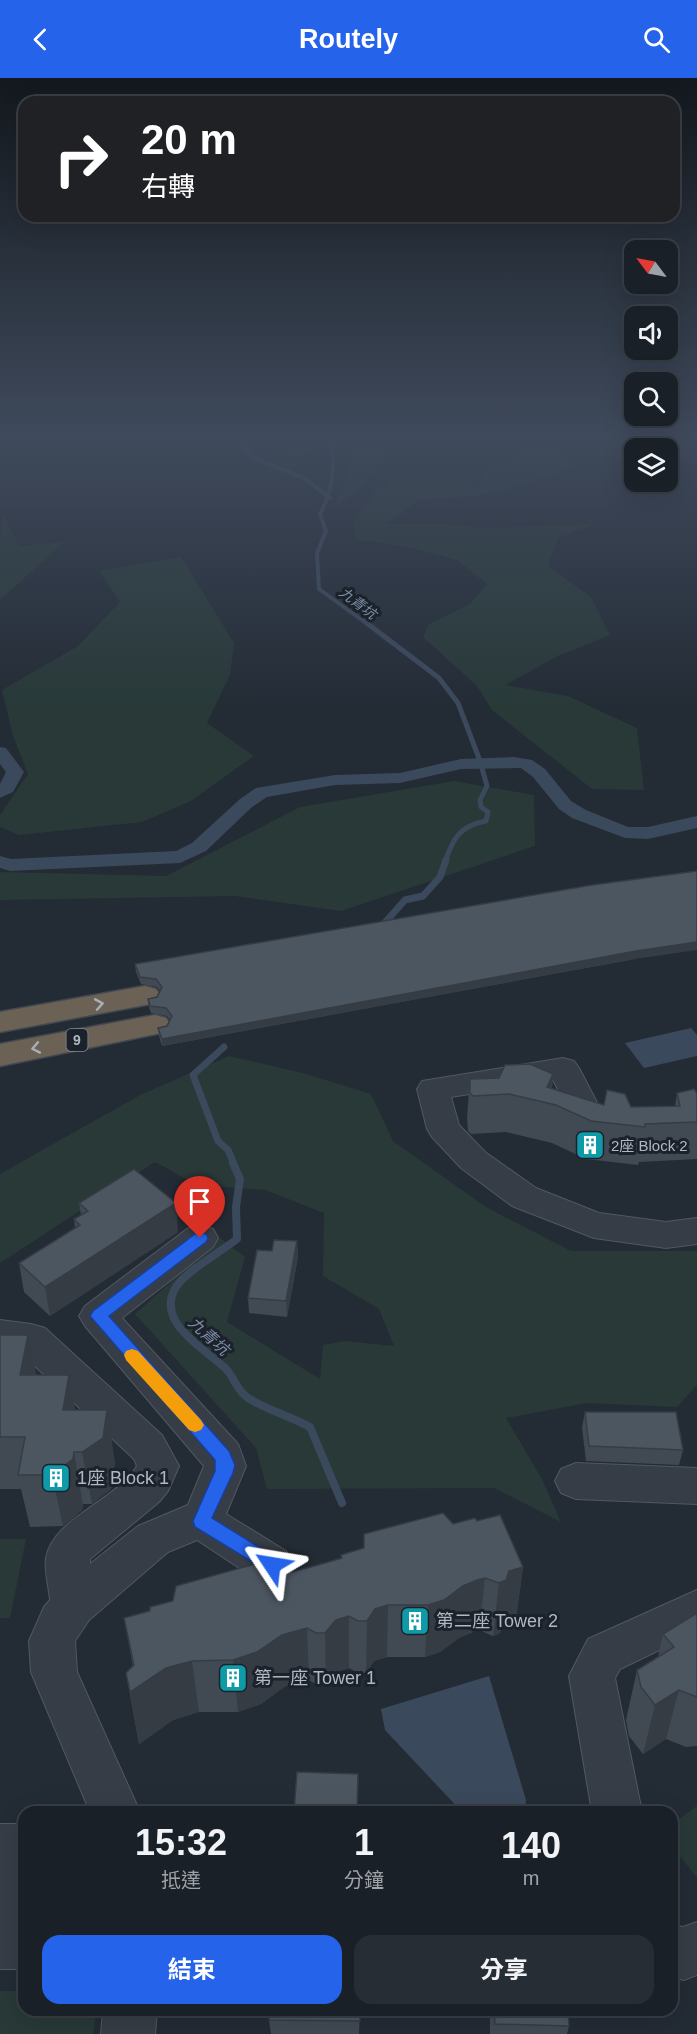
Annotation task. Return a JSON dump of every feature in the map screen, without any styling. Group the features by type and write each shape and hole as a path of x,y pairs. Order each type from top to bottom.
{"highway":[{"name":"9","path":"0,1022 150,1010 0,1055"}],"street":[{"path":"588,1116 563,1068 433,1089 444,1129 472,1160 524,1197 594,1225 666,1235 697,1231"},
{"path":"200,1238 98,1316 223,1456 226,1465 224,1473 217,1482 202,1521"},
{"path":"0,1335 24,1336 32,1339 148,1447 158,1466 155,1478 144,1491 74,1546 68,1558 73,1606"},
{"path":"576,1481 697,1486"},
{"path":"108,1806 54,1672 52,1641 60,1623 73,1606 153,1539 185,1524 202,1521 272,1565"},
{"path":"617,1806 603,1749 592,1676 604,1654 697,1610"},
{"path":"0,1849 18,1849"},
{"path":"0,1888 18,1888"},
{"path":"0,1911 18,1911"},
{"path":"0,1943 18,1943"},
{"path":"678,1952 684,1954 697,1948"},
{"path":"128,2034 130,2016"}],"shaded area":[{"path":"2,525 9,525 19,546 64,542 0,600"},
{"path":"354,525 457,525 485,528 592,525 558,538 548,566 591,597 610,635 558,656 505,685 568,696 637,728 644,790 592,789 492,710 477,686 423,637 429,624 470,604 487,584 457,560 404,546 355,540"},
{"path":"181,557 234,643 230,675 207,723 254,756 191,801 142,822 19,835 0,827 0,815 28,774 13,736 2,690 78,646 120,602 99,571"},
{"path":"454,781 534,795 535,846 341,911 235,896 0,900 0,872 166,876 300,807"},
{"path":"229,1056 303,1073 371,1094 393,1141 486,1207 571,1251 697,1251 697,1385 677,1407 587,1403 506,1418 542,1479 561,1522 494,1488 267,1489 256,1448 135,1314 220,1238 245,1257 227,1322 320,1379 323,1345 345,1341 394,1346 379,1309 323,1276 324,1213 265,1190 197,1185 155,1162 0,1263 0,1174 140,1095"},
{"path":"0,1539 26,1539 10,1618 0,1618"},
{"path":"697,1806 697,1878 678,1854 678,1820"},
{"path":"0,1991 18,1991 18,2016 96,2016 93,2034 0,2034"}],"water":[{"path":"691,1028 697,1035 697,1056 644,1068 625,1043"},
{"path":"489,1676 526,1800 526,1806 456,1806 385,1730 381,1709"}],"building":[{"path":"697,871 697,942 636,951 162,1039 158,1028 167,1026 172,1016 166,1008 150,1006 148,999 157,997 162,987 156,979 140,977 135,964 592,885"},
{"path":"530,1064 553,1074 547,1087 604,1105 607,1090 625,1094 631,1107 680,1106 677,1093 694,1089 697,1093 697,1122 645,1124 645,1127 591,1121 556,1105 509,1094 473,1096 470,1093 470,1079 499,1078 505,1065"},
{"path":"134,1169 176,1203 45,1287 19,1263 80,1225 74,1219 88,1211 79,1203"},
{"path":"274,1240 297,1241 286,1301 248,1298 257,1250 272,1251"},
{"path":"0,1335 28,1335 20,1375 69,1375 63,1410 107,1410 103,1438 82,1452 74,1452 73,1459 52,1475 18,1475 25,1437 0,1437"},
{"path":"585,1412 676,1412 683,1450 589,1446"},
{"path":"443,1513 453,1524 500,1515 523,1567 509,1571 506,1580 499,1583 485,1578 477,1580 463,1586 444,1600 428,1605 388,1605 375,1609 367,1621 358,1621 349,1616 336,1620 325,1633 316,1633 307,1628 282,1635 257,1652 233,1660 192,1661 166,1668 130,1692 126,1673 134,1665 124,1618 150,1611 150,1607 173,1601 176,1586 259,1563 267,1575 291,1568 292,1572 318,1565 364,1548 364,1534"},
{"path":"697,1613 697,1697 679,1690 655,1705 641,1687 637,1670 674,1647 663,1634"},
{"path":"297,1772 358,1774 357,1806 294,1806"},
{"path":"269,2016 360,2016 360,2021 269,2020"},
{"path":"494,2016 568,2016 569,2026 495,2024"}],"waterway":[{"name":"九青坑","path":"324,525 326,531 317,553 319,589 366,623"},
{"name":"九青坑","path":"364,621 439,678 458,703 480,761"},
{"path":"0,752 15,772 7,788 0,793"},
{"path":"0,862 10,865 180,857 199,847 246,803 262,792 335,780 400,778 461,764 514,762 526,764 539,773 565,805 579,814 625,832 648,833 697,822"},
{"name":"九青坑","path":"445,862 459,834 470,826 486,821 488,812 481,807 480,800 487,786 482,768"},
{"name":"九青坑","path":"381,927 405,900 423,896 440,877 446,860"},
{"name":"九青坑","path":"224,1047 193,1075 218,1141 228,1150 234,1164"},
{"name":"九青坑","path":"233,1163 240,1179 236,1207 237,1239 195,1268 181,1281 171,1300 172,1312 185,1334 226,1369 244,1395 310,1427 342,1503"}],"slow traffic":[{"path":"132,1355 195,1425"}],"place":[{"name":"2座 Block 2","path":"590,1145"},
{"name":"1座 Block 1","path":"56,1478"},
{"name":"第二座 Tower 2","path":"415,1621"},
{"name":"第一座 Tower 1","path":"233,1678"}],"route":[{"path":"200,1238 100,1312 98,1316 223,1456 226,1465 224,1473 217,1482 202,1521 272,1565"}]}
